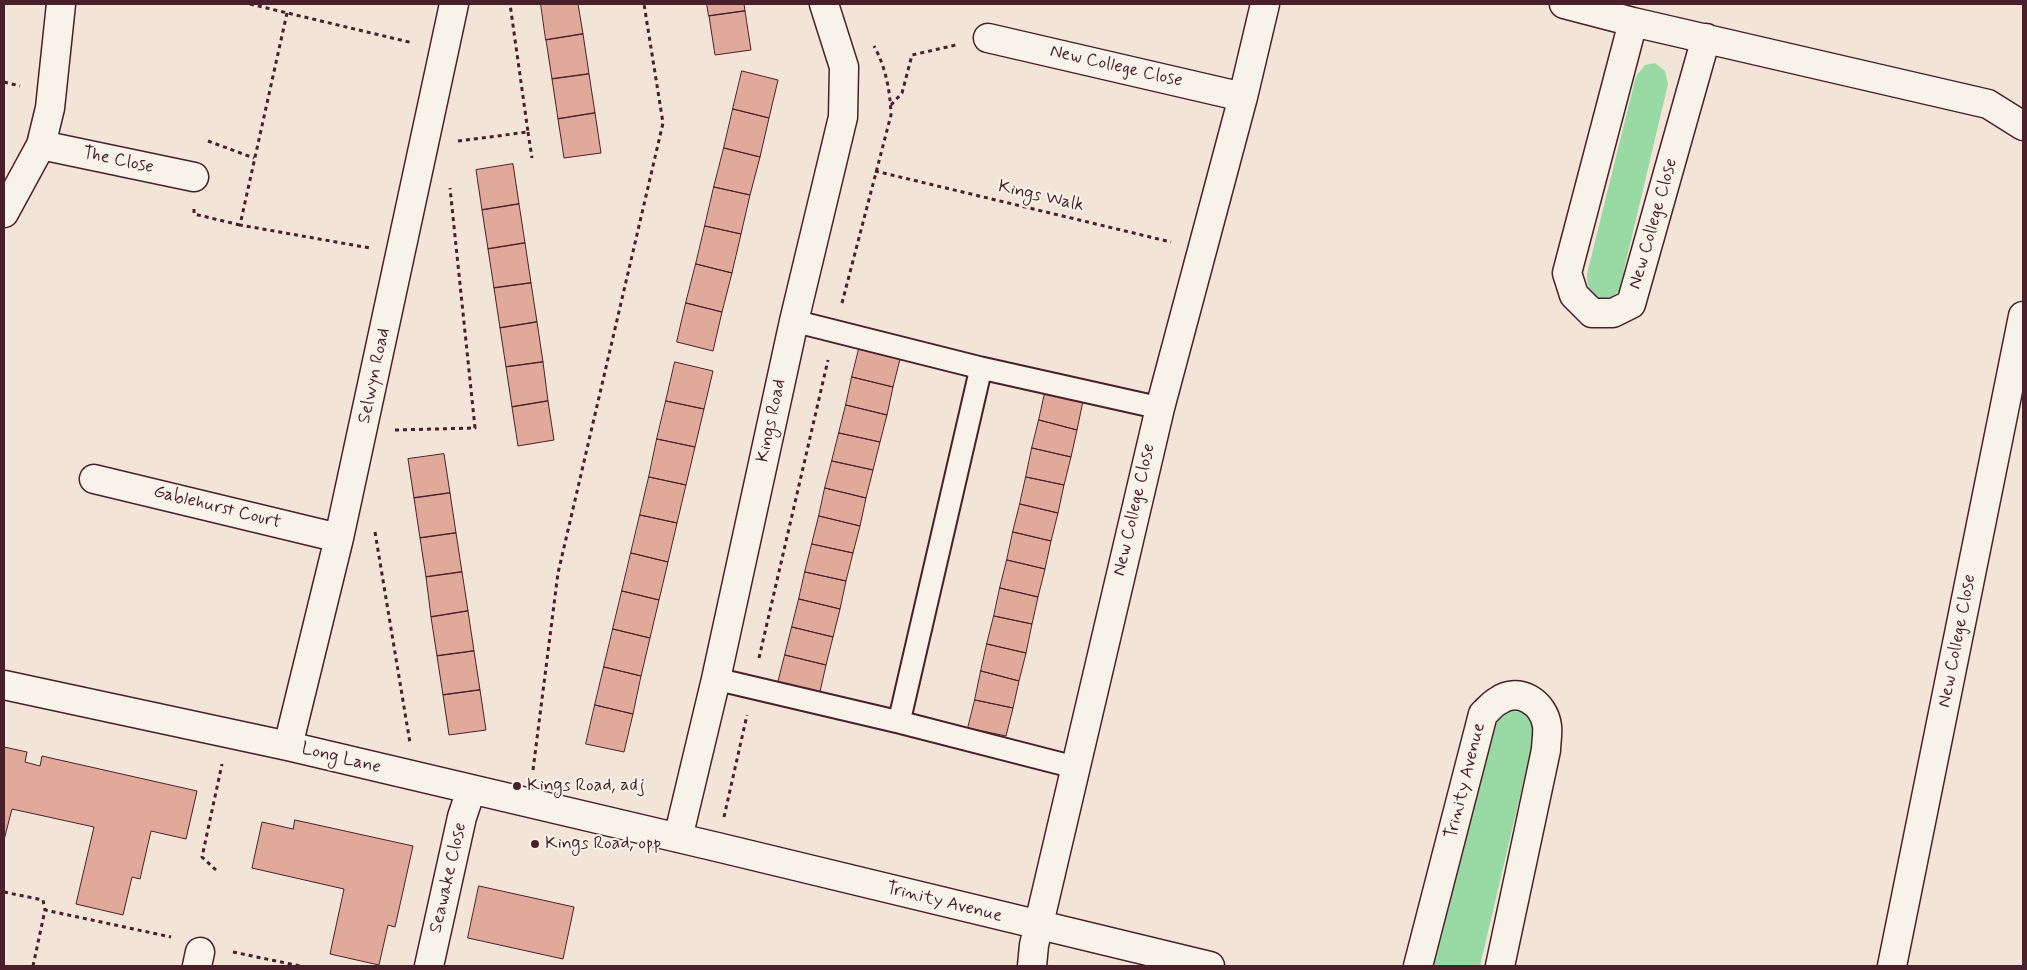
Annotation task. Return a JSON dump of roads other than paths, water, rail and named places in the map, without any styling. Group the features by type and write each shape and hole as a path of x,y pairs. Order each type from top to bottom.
{"street":[{"path":"4,214 41,144 50,108 61,4"},
{"name":"Selwyn Road","path":"288,746 339,538 402,253 454,4"},
{"name":"Kings Road","path":"678,838 716,679 794,321 843,117 844,68 824,4"},
{"name":"New College Close","path":"1032,966 1034,944 1040,927 1074,767 1160,408 1243,97 1264,4"},
{"path":"1564,4 1633,22 1988,104 2023,126"},
{"name":"New College Close","path":"1633,22 1567,273 1574,295 1592,313 1613,313 1631,304 1706,38"},
{"name":"New College Close","path":"988,38 1243,97"},
{"name":"The Close","path":"41,144 194,177"},
{"name":"New College Close","path":"1892,966 2023,316"},
{"name":"Gablehurst Court","path":"94,478 339,538"},
{"name":"Long Lane","path":"4,685 288,746 678,838"},
{"name":"Trinity Avenue","path":"1418,966 1483,714 1499,699 1519,695 1533,701 1542,711 1548,727 1546,750 1500,966"},
{"name":"Seawake Close","path":"429,966 462,817 471,790"},
{"name":"Trinity Avenue","path":"678,838 1040,927 1210,966"}],"lane":[{"path":"794,321 981,368 1160,408"},
{"path":"899,722 981,368"},
{"path":"716,679 899,722 1074,767"}],"place":[{"name":"Kings Road, adj","path":"517,786"},
{"name":"Kings Road, opp","path":"535,844"}]}
